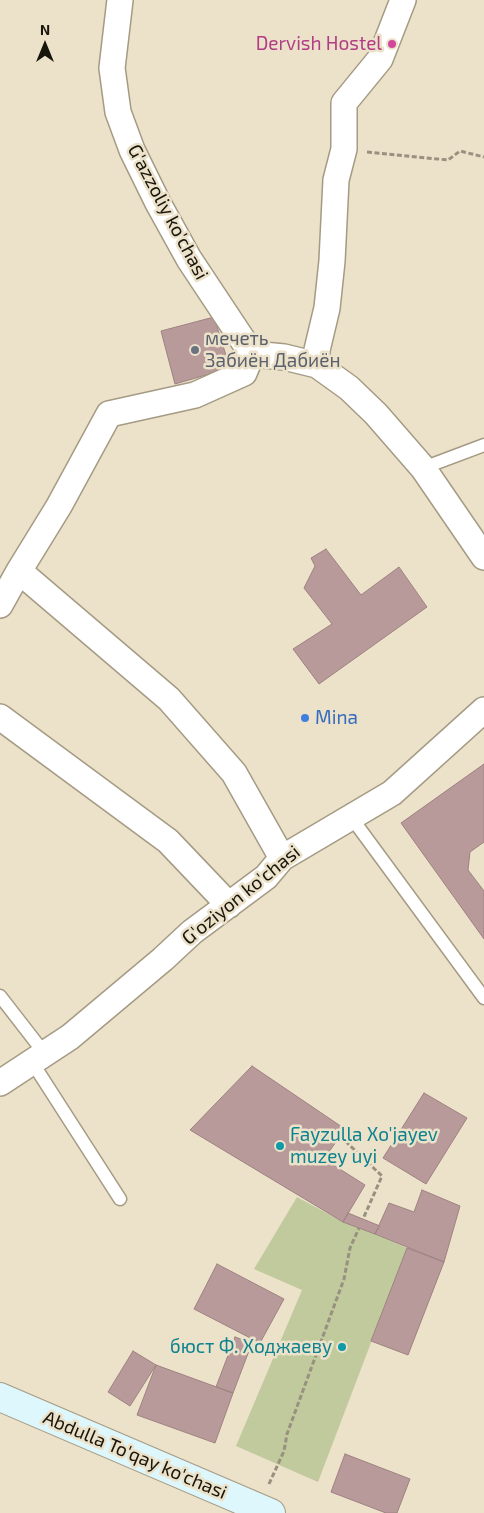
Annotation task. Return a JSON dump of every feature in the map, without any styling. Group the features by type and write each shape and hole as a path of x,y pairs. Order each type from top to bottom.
{"street":[{"name":"G'azzoliy ko'chasi","path":"120,0 112,68 118,112 158,203 189,259 252,354"},
{"path":"317,364 317,350 327,308 332,261 336,180 344,149 344,103 380,59 403,0"},
{"path":"2,595 59,506 109,414 195,395 244,373 252,354 284,357 317,364 349,388 376,414 423,468 484,557"},
{"path":"19,571 169,700 234,773 282,858"},
{"name":"G'oziyon ko'chasi","path":"0,1083 70,1037 163,959 192,932 266,877 282,858 392,793 484,710"},
{"path":"0,717 168,841 229,905"},
{"name":"Abdulla To'qay ko'chasi","path":"0,1397 271,1513"}],"lane":[{"path":"423,468 484,445"},
{"path":"351,818 484,998"},
{"path":"0,996 39,1058 120,1199"}],"path":[{"path":"344,149 448,160 460,151 484,157"},
{"path":"340,1136 382,1176 363,1219"},
{"path":"278,1464 284,1451 287,1434 344,1279 350,1248 359,1228"}],"green space":[{"path":"297,1197 343,1222 407,1248 318,1482 236,1446 302,1290 254,1269"}],"building":[{"name":"мечеть Забиён Дабиён","path":"214,317 230,368 175,384 161,331"},
{"path":"326,549 361,595 399,567 427,607 319,684 293,649 332,624 304,588 315,566 311,558"},
{"path":"484,764 484,842 470,852 468,870 484,891 484,939 401,823"},
{"path":"252,1066 345,1129 324,1159 365,1185 343,1222 190,1130"},
{"path":"424,1093 467,1118 426,1184 383,1158"},
{"path":"422,1190 460,1206 444,1262 375,1234 389,1203 414,1212"},
{"path":"348,1213 380,1226 375,1234 343,1222"},
{"path":"407,1248 444,1262 408,1355 371,1341"},
{"path":"217,1264 284,1299 260,1343 194,1309"},
{"path":"235,1337 252,1343 233,1393 216,1387"},
{"path":"133,1351 156,1365 130,1406 108,1392"},
{"path":"156,1365 233,1393 215,1443 137,1415"},
{"path":"345,1454 410,1479 397,1513 386,1513 331,1492"}],"place":[{"name":"Dervish Hostel","path":"392,44"},
{"name":"мечеть Забиён Дабиён","path":"195,350"},
{"name":"Mina","path":"305,718"},
{"name":"Fayzulla Xo'jayev muzey uyi","path":"280,1146"},
{"name":"бюст Ф. Ходжаеву","path":"342,1347"}]}
